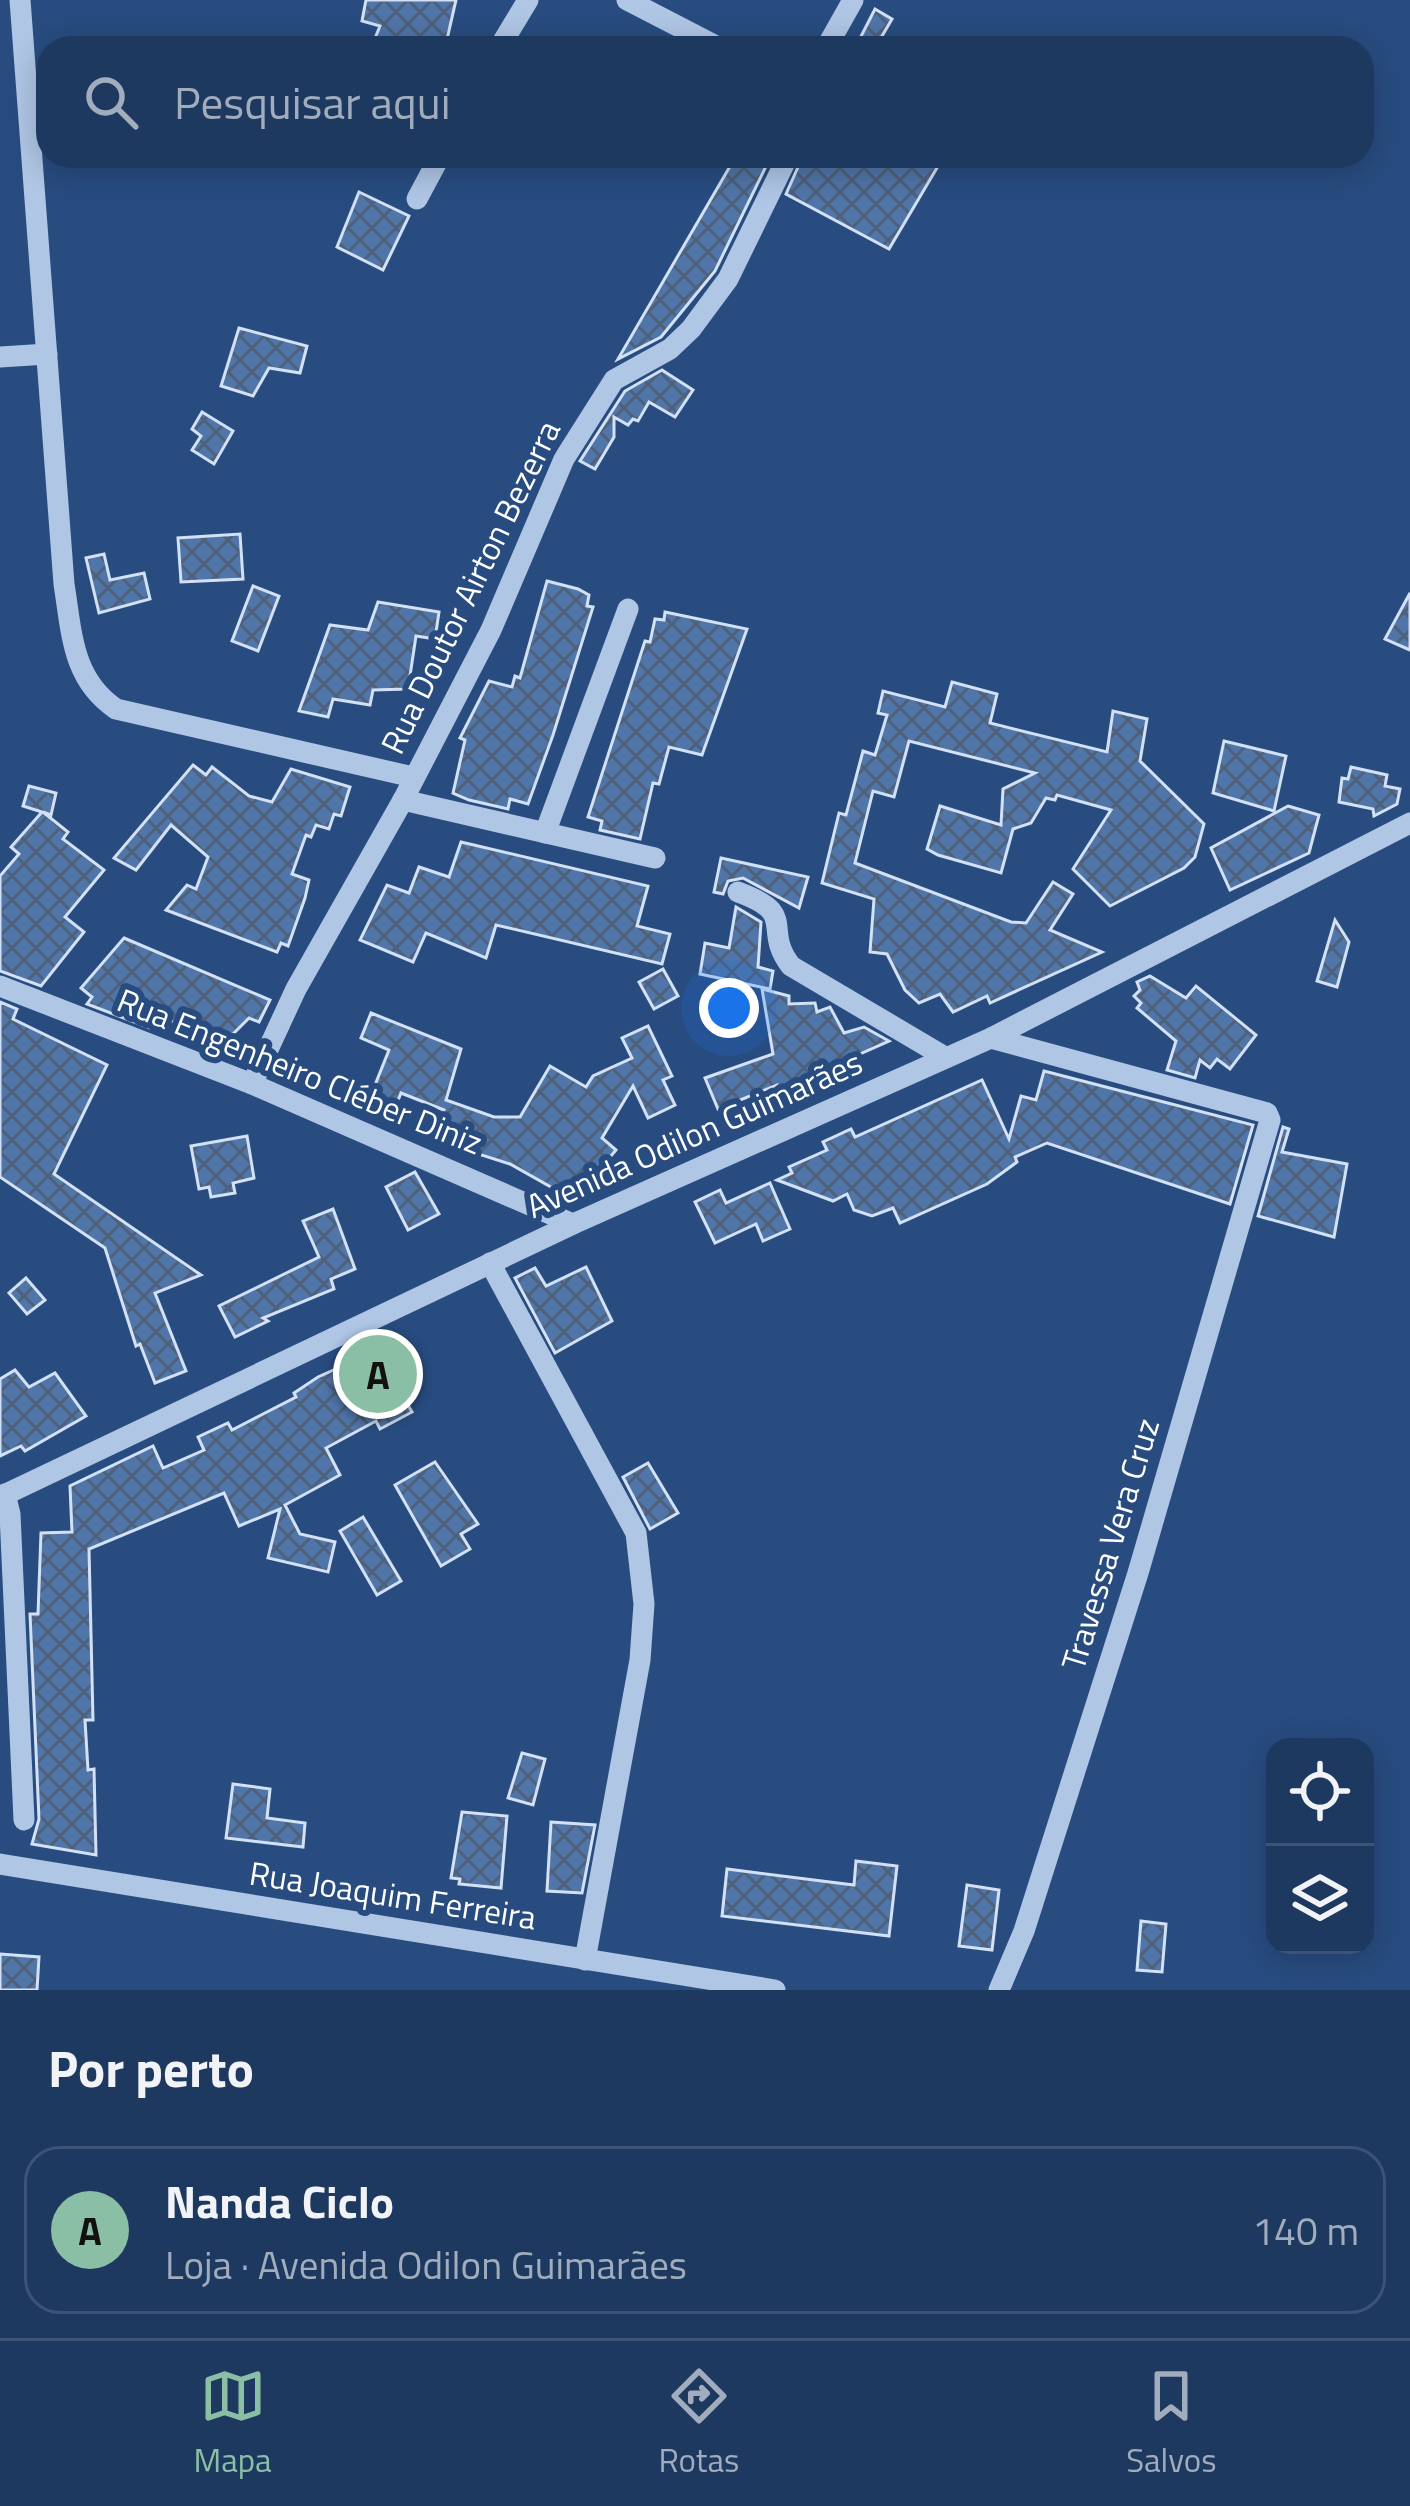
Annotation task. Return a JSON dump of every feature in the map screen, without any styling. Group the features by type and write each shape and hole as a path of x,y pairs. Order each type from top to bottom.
{"street":[{"path":"20,0 64,584 78,667 88,686 116,709 413,777"},
{"path":"506,36 528,0"},
{"path":"627,0 697,36"},
{"path":"833,36 853,0"},
{"path":"417,199 434,168"},
{"name":"Rua Doutor Airton Bezerra","path":"252,1084 296,988 403,800 491,630 564,459 614,380 670,349 691,329 728,279 782,168"},
{"path":"0,357 47,354"},
{"path":"545,833 628,609"},
{"path":"403,800 656,858"},
{"name":"Avenida Odilon Guimarães","path":"3,1496 573,1224 991,1038 1410,823"},
{"path":"738,892 768,903 776,913 780,951 791,966 944,1058"},
{"name":"Rua Engenheiro Cléber Diniz","path":"0,986 252,1084 573,1224"},
{"name":"Travessa Vera Cruz","path":"991,1038 1267,1113 1270,1123 1138,1573 1024,1931 999,1990"},
{"path":"490,1263 636,1533 644,1604 640,1660 585,1960"},
{"path":"3,1496 10,1514 24,1820"},
{"name":"Rua Joaquim Ferreira","path":"0,1864 775,1990"}],"building":[{"path":"366,0 456,0 448,36 376,36 380,26 362,21"},
{"path":"875,9 892,19 882,36 861,36"},
{"path":"729,168 765,168 715,271 661,337 618,359"},
{"path":"798,168 937,168 889,249 786,194"},
{"path":"359,192 409,216 383,270 337,247"},
{"path":"239,328 307,346 300,373 269,368 253,396 221,386"},
{"path":"662,370 693,390 675,417 649,402 638,421 633,419 628,425 614,417 614,437 595,469 580,461 625,391"},
{"path":"202,412 233,431 214,464 192,450 201,436 192,429"},
{"path":"240,534 243,579 181,582 178,538"},
{"path":"104,554 110,580 144,573 150,599 99,613 86,558"},
{"path":"547,581 589,595 587,606 593,607 553,735 528,804 510,799 508,809 469,800 453,793 465,740 460,738 489,681 512,687 515,676 520,678"},
{"path":"253,586 279,596 258,651 232,641"},
{"path":"1410,593 1410,650 1385,639"},
{"path":"378,602 439,612 435,639 416,636 408,689 373,690 370,705 333,699 328,717 299,711 330,625 368,630"},
{"path":"665,612 747,629 702,755 669,747 659,784 653,783 640,839 600,830 602,821 588,817 645,641 650,642 655,619 664,620"},
{"path":"952,682 997,694 990,723 1107,752 1113,711 1147,719 1140,761 1204,824 1195,857 1184,868 1110,906 1073,869 1111,810 1057,795 1055,800 1046,798 1031,823 1013,829 1001,873 938,855 927,849 940,806 1001,825 1003,789 1035,773 909,741 894,797 873,791 855,863 1011,922 1026,923 1053,882 1073,894 1050,930 1102,952 990,1003 987,996 953,1012 940,994 919,1003 905,990 887,954 870,952 874,899 822,883 839,813 846,815 863,751 875,755 887,715 878,713 883,691 945,707"},
{"path":"1224,741 1286,756 1274,811 1213,793"},
{"path":"193,765 206,775 212,767 249,796 272,802 291,769 350,787 341,816 334,814 329,829 316,825 311,837 306,835 292,874 309,880 305,898 288,946 281,943 277,952 166,910 187,885 196,889 208,857 171,825 136,870 114,858"},
{"path":"1351,767 1387,775 1385,786 1400,789 1397,804 1374,816 1373,809 1339,802 1342,778 1348,779"},
{"path":"29,786 56,793 51,815 43,812 68,832 63,839 104,870 65,917 84,932 41,986 0,971 0,876 19,854 11,847 42,812 23,806"},
{"path":"1288,806 1319,815 1309,853 1230,890 1211,848"},
{"path":"461,842 648,886 637,926 670,934 662,964 496,925 486,958 426,933 413,962 360,940 387,885 409,893 419,867 449,877"},
{"path":"721,858 808,877 799,908 743,878 728,881 723,894 714,892"},
{"path":"736,907 761,922 758,967 773,971 770,989 700,974 705,943 729,948"},
{"path":"1335,920 1349,942 1337,987 1317,981"},
{"path":"124,938 270,1000 259,1022 249,1018 225,1042 154,1014 150,1028 87,1004 92,997 81,988"},
{"path":"663,969 678,996 654,1009 639,982"},
{"path":"1150,976 1186,998 1196,986 1256,1035 1230,1069 1217,1059 1210,1068 1200,1060 1195,1078 1167,1070 1176,1041 1137,1008 1141,1003 1134,996 1140,990 1137,982"},
{"path":"762,989 789,996 789,1004 815,1003 817,1012 830,1007 844,1033 864,1027 889,1041 824,1070 826,1079 778,1092 777,1085 718,1109 705,1078 773,1054"},
{"path":"0,1002 17,1009 13,1019 107,1065 54,1174 201,1275 155,1293 186,1371 155,1383 140,1344 136,1346 105,1248 0,1177"},
{"path":"371,1013 461,1049 446,1100 494,1117 520,1117 550,1066 586,1087 593,1076 632,1058 622,1038 648,1026 672,1076 663,1080 675,1105 648,1118 633,1086 602,1138 616,1150 574,1200 510,1164 435,1140 444,1110 401,1093 390,1120 365,1110 389,1050 361,1038"},
{"path":"1044,1071 1253,1125 1230,1204 1047,1143 1015,1157 1017,1162 987,1184 900,1223 893,1208 872,1216 854,1210 847,1194 833,1201 777,1180 792,1173 789,1167 827,1150 823,1142 851,1129 855,1137 982,1080 1009,1139 1021,1096 1036,1100"},
{"path":"1283,1127 1289,1129 1282,1152 1347,1164 1334,1237 1258,1216"},
{"path":"247,1136 254,1178 233,1183 235,1193 211,1197 209,1187 199,1189 191,1146"},
{"path":"415,1172 439,1214 408,1230 386,1187"},
{"path":"770,1183 790,1229 763,1241 756,1224 715,1243 695,1202 720,1190 726,1203"},
{"path":"333,1209 355,1269 331,1279 334,1289 263,1318 268,1321 235,1337 219,1306 319,1257 303,1221"},
{"path":"586,1267 612,1321 555,1353 515,1278 535,1268 546,1286"},
{"path":"26,1278 45,1300 27,1314 9,1293"},
{"path":"376,1351 412,1412 380,1429 376,1421 326,1448 340,1475 285,1505 300,1534 335,1542 328,1572 268,1558 280,1509 239,1526 224,1493 89,1549 93,1720 85,1720 88,1770 94,1769 96,1855 32,1844 39,1819 30,1614 38,1614 41,1533 72,1532 70,1486 153,1446 163,1468 204,1450 198,1437 228,1423 232,1430 296,1397 294,1393 318,1377"},
{"path":"15,1370 29,1387 55,1373 86,1416 25,1451 21,1446 0,1456 0,1379"},
{"path":"435,1462 478,1524 461,1534 470,1549 441,1566 395,1485"},
{"path":"648,1463 678,1513 650,1529 623,1477"},
{"path":"363,1517 401,1581 377,1595 340,1531"},
{"path":"522,1753 545,1759 533,1805 508,1798"},
{"path":"233,1784 270,1789 267,1818 305,1823 303,1847 226,1838"},
{"path":"462,1812 507,1816 501,1888 459,1884 460,1879 451,1878"},
{"path":"551,1822 595,1825 582,1893 547,1891"},
{"path":"856,1861 897,1866 889,1936 722,1916 727,1869 854,1885"},
{"path":"967,1885 999,1890 992,1950 959,1946"},
{"path":"1141,1921 1166,1924 1162,1972 1137,1970"},
{"path":"0,1954 39,1957 37,1990 0,1990"}],"place":[{"name":"Nanda Ciclo","path":"378,1374"}]}
